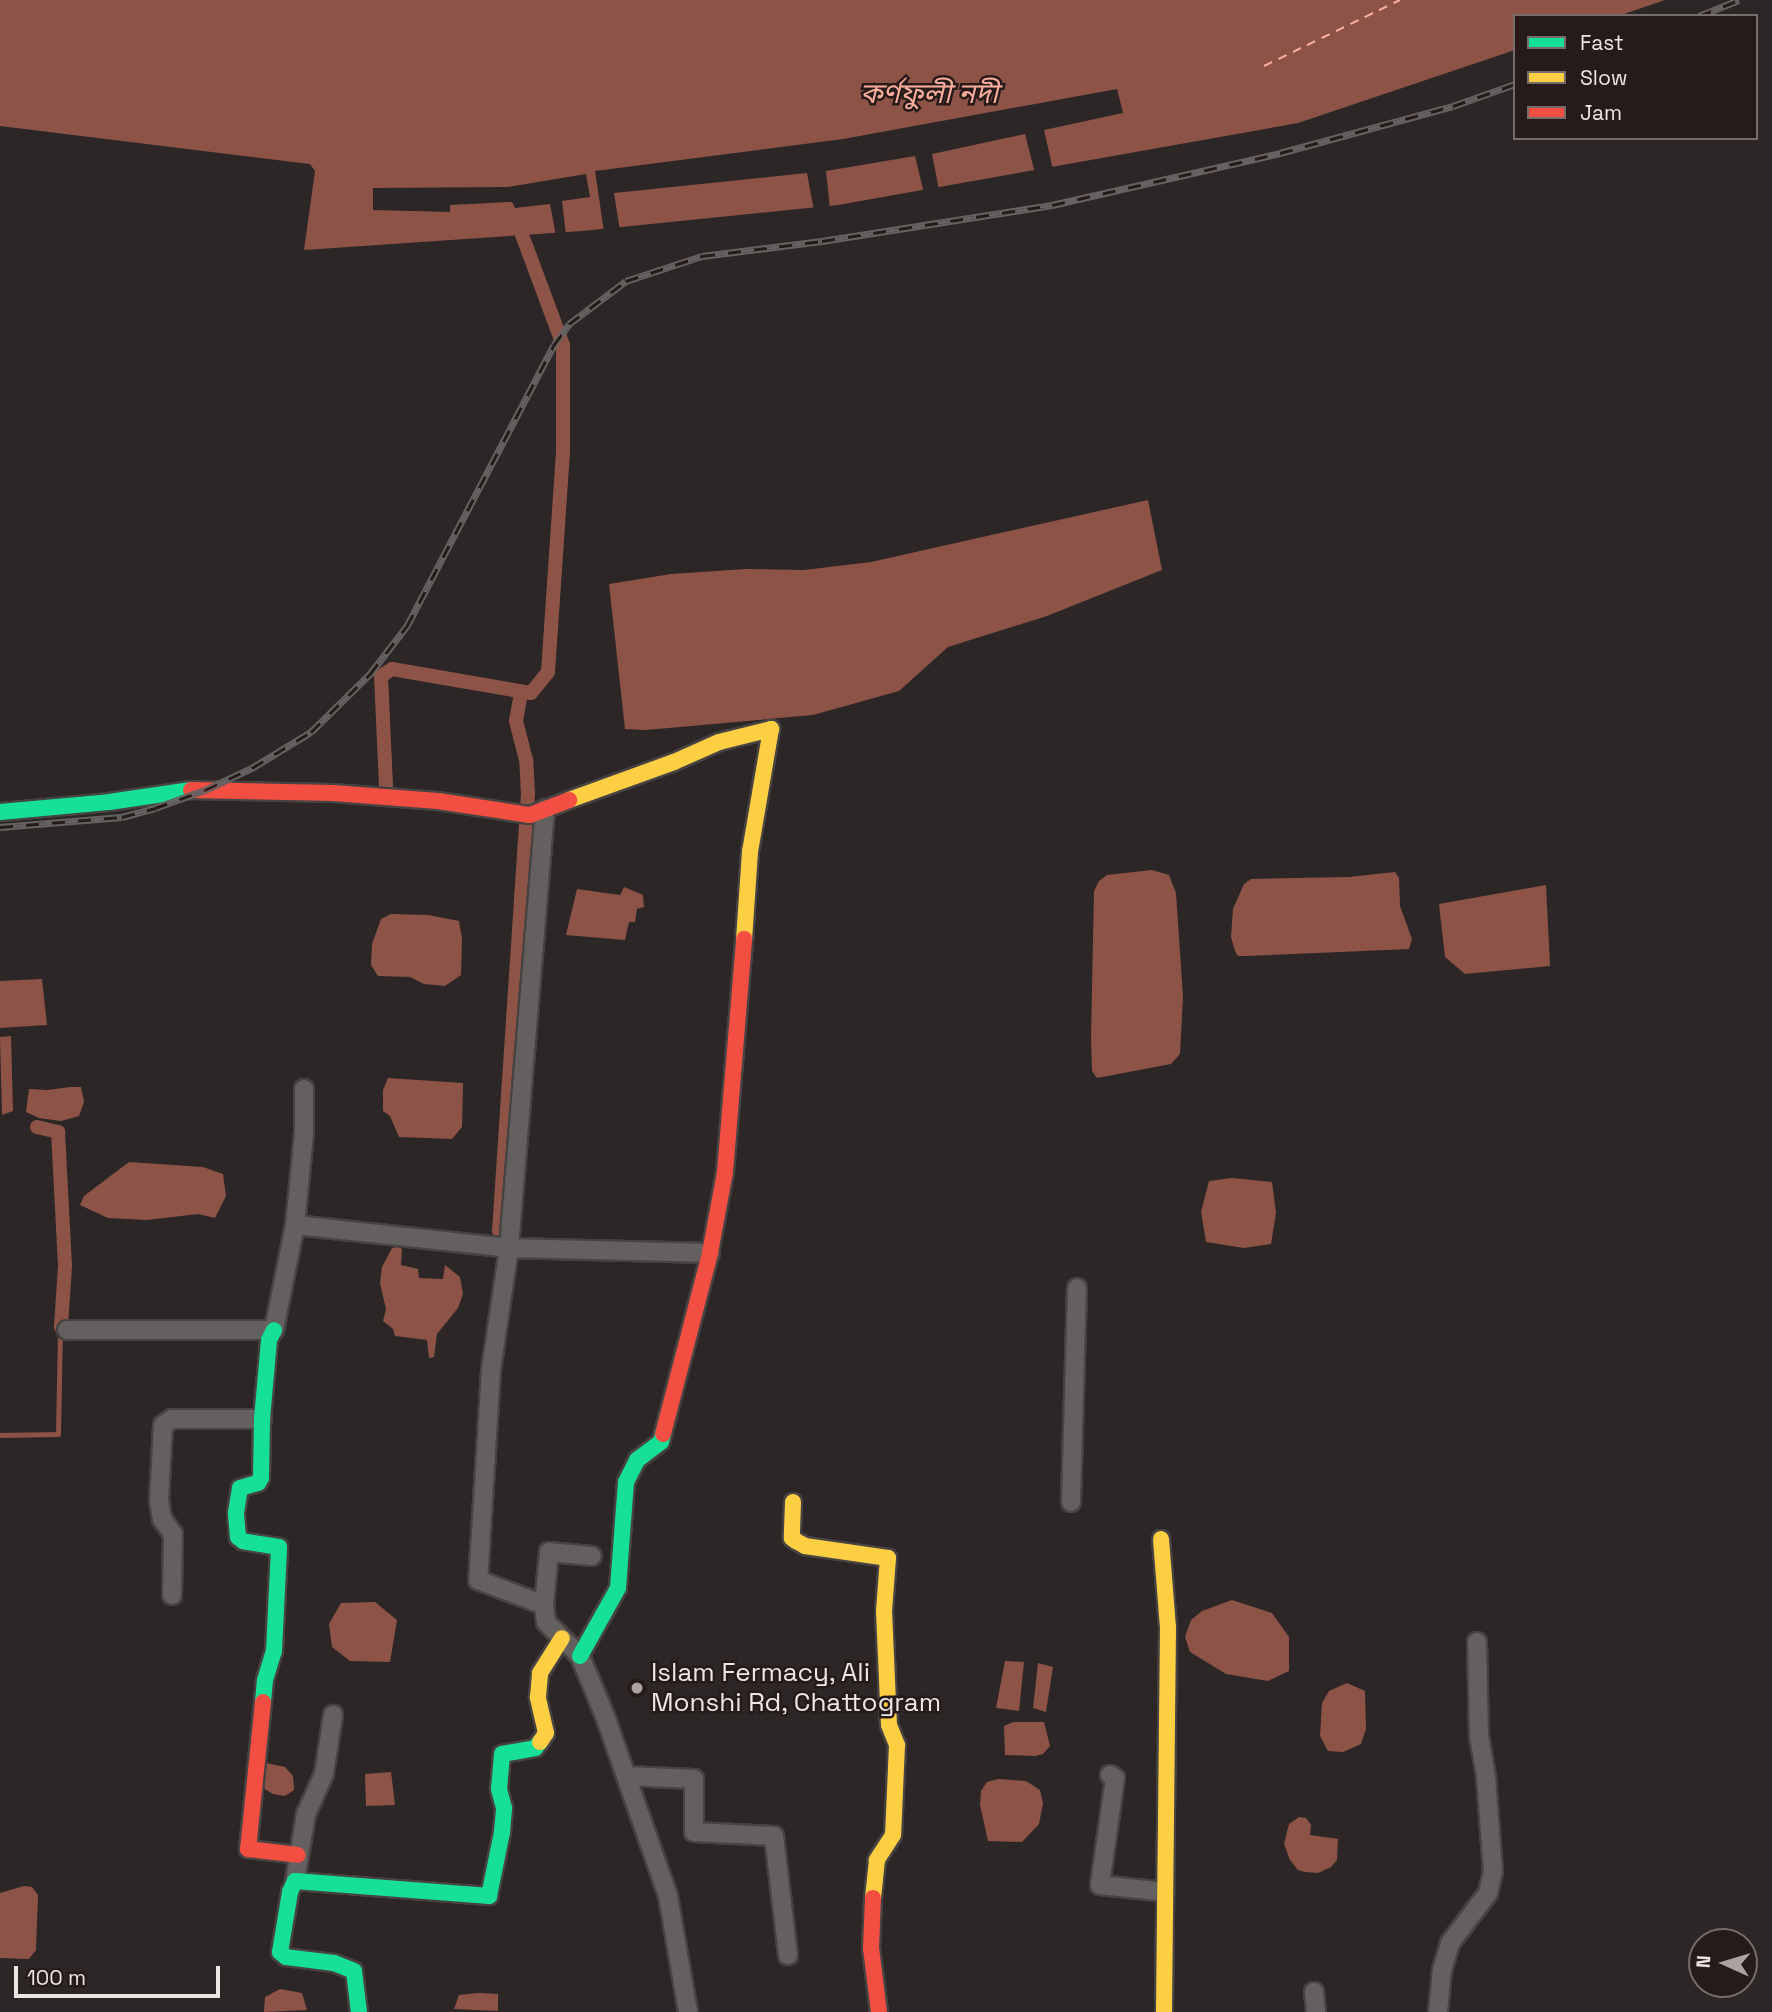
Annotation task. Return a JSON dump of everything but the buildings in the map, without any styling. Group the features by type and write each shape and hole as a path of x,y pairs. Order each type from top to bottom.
{"main road":[{"path":"0,813 109,802 191,790 333,793 438,801 532,813 674,762 719,742 771,729 750,852 731,1115 725,1172 710,1253 661,1442 637,1460 626,1482 618,1588 580,1656"},
{"path":"274,1330 269,1340 262,1419 261,1478 258,1483 240,1488 236,1513 238,1537 253,1543 279,1547 280,1563 274,1651 265,1680 248,1849 298,1855"},
{"path":"793,1502 792,1538 796,1541 806,1546 888,1558 884,1611 889,1725 897,1745 892,1835 877,1860 872,1914 871,1948 879,2012"},
{"path":"1161,1539 1168,1627 1164,2012"},
{"path":"359,2012 354,1971 334,1963 286,1957 280,1952 295,1881 489,1896 502,1832 504,1808 499,1789 502,1754 535,1748 546,1733 538,1697 540,1673 562,1639"}],"street":[{"path":"532,813 509,1248 491,1370 478,1580 544,1605"},
{"path":"66,1331 274,1330 295,1225 304,1133 304,1089"},
{"path":"295,1225 509,1248 710,1253"},
{"path":"1071,1502 1077,1288"},
{"path":"172,1595 173,1534 162,1519 159,1501 163,1425 172,1419 262,1419"},
{"path":"592,1556 549,1552 545,1622 580,1656 626,1776 668,1896 688,2012"},
{"path":"1438,2012 1442,1970 1450,1943 1488,1893 1493,1872 1486,1776 1479,1738 1477,1642"},
{"path":"295,1881 306,1814 324,1774 333,1715"},
{"path":"1110,1775 1115,1778 1100,1885 1165,1892"},
{"path":"626,1776 694,1779 694,1832 774,1836 788,1955"},
{"path":"1314,1992 1316,2012"}],"water":[{"name":"কর্ণফুলী নদী","path":"0,0 1665,0 1624,14 1513,14 1513,51 1298,123 838,205 582,231 304,250 315,171 310,164 0,126"},
{"path":"1148,500 1162,570 1047,616 948,647 899,691 813,715 646,730 625,729 609,584 671,574 746,569 804,570 871,562"},
{"path":"1152,870 1169,875 1176,893 1183,997 1180,1054 1171,1064 1097,1078 1092,1071 1091,1038 1094,891 1099,881 1107,875"},
{"path":"1395,872 1399,878 1400,906 1412,939 1409,949 1246,956 1238,956 1235,951 1231,937 1233,909 1244,884 1251,879 1349,877"},
{"path":"1546,885 1550,966 1465,974 1445,957 1439,904"},
{"path":"624,887 643,895 644,907 637,909 635,922 629,922 625,940 566,935 577,889 620,895"},
{"path":"391,914 428,915 459,921 462,939 461,975 445,986 424,984 410,977 378,976 371,965 372,944 381,919"},
{"path":"42,979 47,1025 0,1028 0,981"},
{"path":"11,1036 13,1111 2,1115 0,1037"},
{"path":"388,1078 463,1083 462,1127 452,1139 399,1137 390,1116 383,1111 383,1090"},
{"path":"81,1087 84,1102 79,1116 61,1121 39,1118 26,1112 29,1089"},
{"path":"129,1162 203,1167 223,1174 226,1196 215,1218 198,1214 147,1220 108,1218 80,1205 84,1196"},
{"path":"1232,1178 1272,1182 1276,1213 1271,1244 1244,1248 1206,1242 1201,1212 1209,1181"},
{"path":"392,1248 402,1249 401,1265 418,1269 419,1278 443,1279 445,1265 460,1277 463,1294 458,1308 437,1334 434,1357 429,1358 427,1340 395,1336 393,1329 383,1321 386,1309 380,1283 382,1267"},
{"path":"1232,1600 1272,1613 1289,1637 1289,1671 1268,1681 1226,1674 1190,1652 1185,1637 1191,1620 1202,1611"},
{"path":"375,1602 397,1620 390,1662 350,1661 332,1647 329,1624 341,1603"},
{"path":"1005,1661 1024,1662 1019,1711 996,1708"},
{"path":"1038,1663 1053,1667 1046,1712 1033,1708"},
{"path":"1347,1683 1365,1691 1366,1729 1361,1744 1343,1752 1328,1751 1320,1736 1322,1703 1329,1691"},
{"path":"1013,1722 1044,1722 1050,1746 1043,1754 1035,1756 1005,1755 1004,1726"},
{"path":"266,1763 285,1767 293,1776 294,1790 285,1796 273,1794 256,1784"},
{"path":"391,1772 395,1805 366,1806 365,1774"},
{"path":"998,1779 1026,1781 1040,1790 1043,1803 1039,1824 1022,1842 988,1841 980,1805 981,1791 987,1782"},
{"path":"1299,1817 1306,1818 1311,1825 1310,1835 1338,1839 1337,1860 1331,1867 1318,1873 1305,1872 1298,1870 1290,1860 1284,1844 1289,1824"},
{"path":"24,1886 32,1887 38,1895 36,1950 29,1959 0,1958 0,1893"},
{"path":"280,1989 302,1993 307,2010 264,2012 265,1997"},
{"path":"498,1994 498,2011 454,2009 459,1995"}],"pier":[{"path":"1117,89 1123,113 1044,130 1053,170 1035,173 1025,134 932,154 939,190 924,193 915,156 826,171 830,209 814,211 807,173 614,193 620,231 604,232 595,171 843,139"},
{"path":"586,174 590,197 562,201 566,235 556,236 550,204 515,208 512,202 450,205 450,212 373,210 373,188 508,187"}],"waterway":[{"path":"386,786 381,676 392,669 531,693 548,672 563,451 563,345 522,235 522,218"},
{"path":"499,1231 528,794 526,760 516,721 521,692"},
{"path":"37,1127 58,1132 65,1266 61,1327"},
{"path":"0,1435 58,1434 60,1332"}],"ferry route":[{"path":"1264,66 1400,0"}],"railway":[{"path":"1704,14 1739,0"},
{"path":"0,827 122,817 155,808 205,790 252,768 311,732 370,674 407,626 554,345 569,324 626,281 702,256 822,241 1052,205 1280,153 1453,106 1513,85"}],"traffic: fast":[{"path":"0,812 109,802 191,790"},
{"path":"263,1702 265,1680 274,1651 279,1547 243,1541 238,1537 236,1513 240,1488 258,1483 261,1478 262,1419 269,1340 274,1330"},
{"path":"580,1656 618,1588 626,1482 637,1460 661,1442 663,1434"},
{"path":"359,2012 354,1971 334,1963 286,1957 280,1952 290,1892 295,1881 489,1896 502,1832 504,1808 499,1789 502,1754 535,1748 540,1742"}],"traffic: slow":[{"path":"569,800 674,762 719,742 771,729 750,852 744,939"},
{"path":"793,1502 792,1538 796,1541 805,1546 888,1558 884,1611 889,1725 897,1745 893,1835 877,1860 873,1898"},
{"path":"1161,1539 1168,1627 1164,2012"},
{"path":"540,1742 546,1733 538,1697 540,1673 562,1638"}],"traffic: jam":[{"path":"191,790 333,793 438,801 530,815 569,800"},
{"path":"663,1434 710,1253 725,1172 744,939"},
{"path":"263,1702 248,1849 298,1855"},
{"path":"873,1898 871,1948 879,2012"}],"place":[{"name":"Islam Fermacy, Ali Monshi Rd, Chattogram","path":"637,1688"}]}
